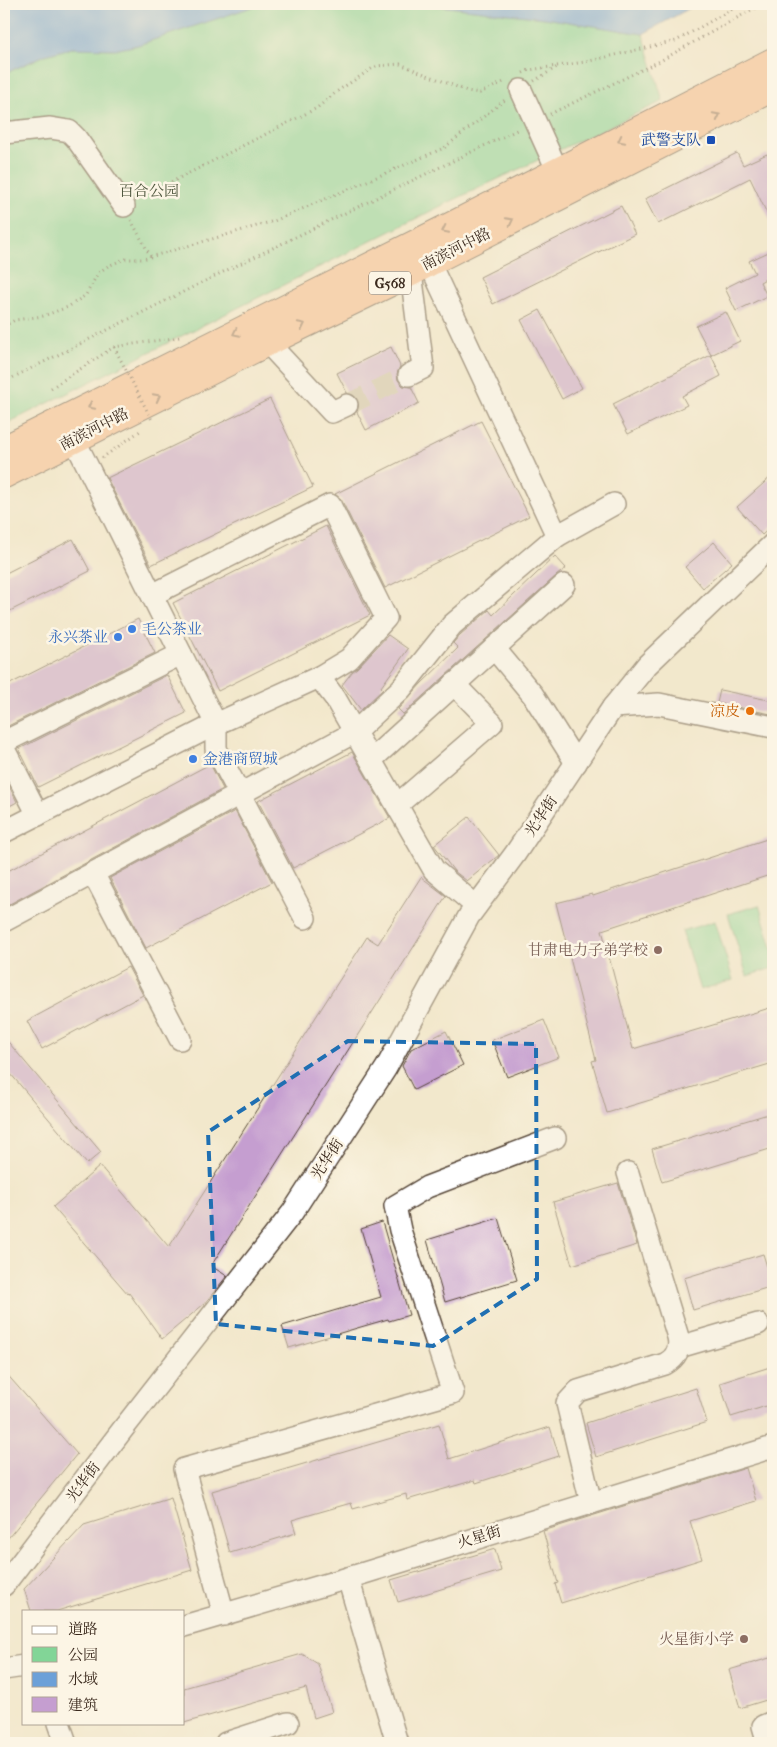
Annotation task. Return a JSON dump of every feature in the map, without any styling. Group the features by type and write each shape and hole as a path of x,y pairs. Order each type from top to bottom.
{"highway":[{"name":"南滨河中路","path":"4,474 267,342 415,261 558,172 773,62"},
{"name":"南滨河中路","path":"4,450 415,261 773,87"}],"street":[{"path":"518,81 534,122 558,172"},
{"path":"4,133 50,128 69,131 76,138 124,206"},
{"path":"409,375 423,368 415,261"},
{"path":"415,261 557,536"},
{"path":"267,342 332,412 347,405"},
{"path":"74,439 216,724 216,750 306,918"},
{"path":"4,921 355,732 401,689 452,625 557,536 614,504"},
{"path":"4,832 216,724 319,677 350,659 386,618 330,505 152,595"},
{"name":"光华街","path":"4,1585 123,1428 292,1214 386,1068 469,916 515,854 613,707 647,665 773,544"},
{"path":"371,760 564,585"},
{"path":"494,648 533,695 576,763"},
{"path":"4,742 181,654"},
{"path":"319,677 335,698 434,870 476,906"},
{"path":"397,805 492,723 454,684"},
{"path":"613,707 659,704 773,727"},
{"path":"4,749 38,815"},
{"path":"93,873 180,1039"},
{"path":"224,1615 184,1469 452,1393 400,1230 395,1206 427,1187 555,1138"},
{"path":"591,1503 567,1403 578,1392 665,1364 674,1358 679,1347 678,1337 628,1173"},
{"path":"679,1347 758,1324"},
{"name":"火星街","path":"185,1626 348,1578 773,1447"},
{"path":"348,1578 397,1743"},
{"path":"4,1669 22,1666"},
{"path":"768,1743 763,1726 773,1722"},
{"path":"226,1743 288,1723"},
{"path":"60,1724 66,1743"}],"path":[{"path":"4,326 15,320 43,316 68,307 86,295 98,273 124,259 143,260 274,221 444,148 503,101 529,70 585,62 676,41 742,4"},
{"path":"4,382 221,273 660,60 762,4"},
{"path":"151,257 124,206 317,108 339,90 376,66 400,64 467,91 480,93 559,66"},
{"path":"51,388 114,347 188,336"},
{"path":"114,347 153,422"},
{"path":"89,468 145,428"}],"highlighted area":[{"path":"348,1041 536,1044 537,1279 433,1346 216,1324 208,1132"}],"green space":[{"name":"百合公园","path":"261,4 421,4 545,18 643,34 663,101 443,205 4,425 4,74 45,55 71,48 119,49 138,45"},
{"path":"759,905 773,951 773,968 747,976 728,914"},
{"path":"715,921 733,980 700,990 682,931"}],"water":[{"path":"4,4 261,4 138,45 119,49 71,48 45,55 4,74"},
{"path":"421,4 697,4 643,34 545,18"}],"building":[{"path":"737,153 743,165 767,154 773,167 773,226 750,178 658,224 645,199"},
{"path":"621,206 635,234 493,304 480,277"},
{"path":"773,250 773,275 760,282 767,296 736,311 725,288 755,273 749,261"},
{"path":"540,310 582,388 562,399 521,320"},
{"path":"726,312 740,341 711,355 696,326"},
{"path":"391,347 400,366 397,374 398,380 403,386 411,387 419,403 366,430 357,412 359,406 358,399 354,395 347,393 337,373"},
{"path":"711,355 721,376 682,396 687,405 628,434 613,404"},
{"path":"270,399 313,487 151,565 107,478"},
{"path":"481,421 529,516 385,588 341,499 335,494"},
{"path":"773,475 773,525 762,535 737,507"},
{"path":"326,526 370,615 218,691 173,603"},
{"path":"73,539 90,571 4,614 4,574"},
{"path":"714,542 732,563 703,588 685,567"},
{"path":"555,556 566,568 403,714 398,709 458,648 453,643 461,634 489,610 493,615"},
{"path":"138,619 155,653 8,726 4,719 4,687"},
{"path":"388,635 408,649 381,687 383,689 361,710 342,685"},
{"path":"167,675 186,713 38,787 19,749"},
{"path":"720,690 773,701 771,714 717,703"},
{"path":"352,752 390,818 293,868 258,801"},
{"path":"210,764 223,789 4,907 4,873"},
{"path":"4,776 17,802 4,809"},
{"path":"235,811 272,882 146,948 110,878"},
{"path":"469,817 499,855 467,881 454,871 434,845"},
{"path":"773,837 773,874 602,930 633,1049 773,1007 773,1063 607,1113 592,1061 596,1060 556,903 592,894 593,896"},
{"path":"421,877 446,896 211,1266 227,1276 204,1304 162,1339 129,1293 53,1207 100,1166 169,1247 367,937 378,944"},
{"path":"128,967 143,995 42,1049 27,1021"},
{"path":"544,1020 559,1057 507,1077 492,1040"},
{"path":"446,1031 463,1065 414,1090 402,1066 411,1049"},
{"path":"4,1037 101,1152 87,1164 4,1066"},
{"path":"768,1114 773,1132 773,1148 662,1182 652,1149"},
{"path":"618,1183 637,1245 572,1265 553,1202"},
{"path":"498,1218 517,1280 445,1302 427,1240"},
{"path":"382,1222 409,1315 389,1321 388,1319 289,1348 282,1326 381,1297 361,1229"},
{"path":"763,1254 773,1286 693,1310 684,1278"},
{"path":"773,1366 773,1404 731,1417 720,1383"},
{"path":"4,1371 77,1454 4,1543"},
{"path":"696,1388 707,1422 596,1457 586,1423"},
{"path":"439,1424 449,1459 550,1427 559,1456 476,1483 475,1480 407,1500 406,1494 353,1509 351,1503 292,1520 296,1533 230,1553 212,1491"},
{"path":"746,1468 756,1501 690,1521 702,1559 561,1603 555,1584 558,1583 543,1531"},
{"path":"171,1498 192,1570 60,1610 31,1610 24,1589 84,1525"},
{"path":"495,1549 501,1571 398,1602 391,1580"},
{"path":"302,1654 318,1664 332,1712 314,1718 306,1688 185,1723 185,1688"},
{"path":"773,1657 773,1698 740,1708 729,1670"}],"tunnel":[{"path":"347,405 409,375"}],"place":[{"name":"武警支队","path":"711,140"},
{"name":"毛公茶业","path":"132,629"},
{"name":"永兴茶业","path":"118,637"},
{"name":"凉皮","path":"750,711"},
{"name":"金港商贸城","path":"193,759"},
{"name":"甘肃电力子弟学校","path":"658,950"},
{"name":"火星街小学","path":"744,1639"}]}
